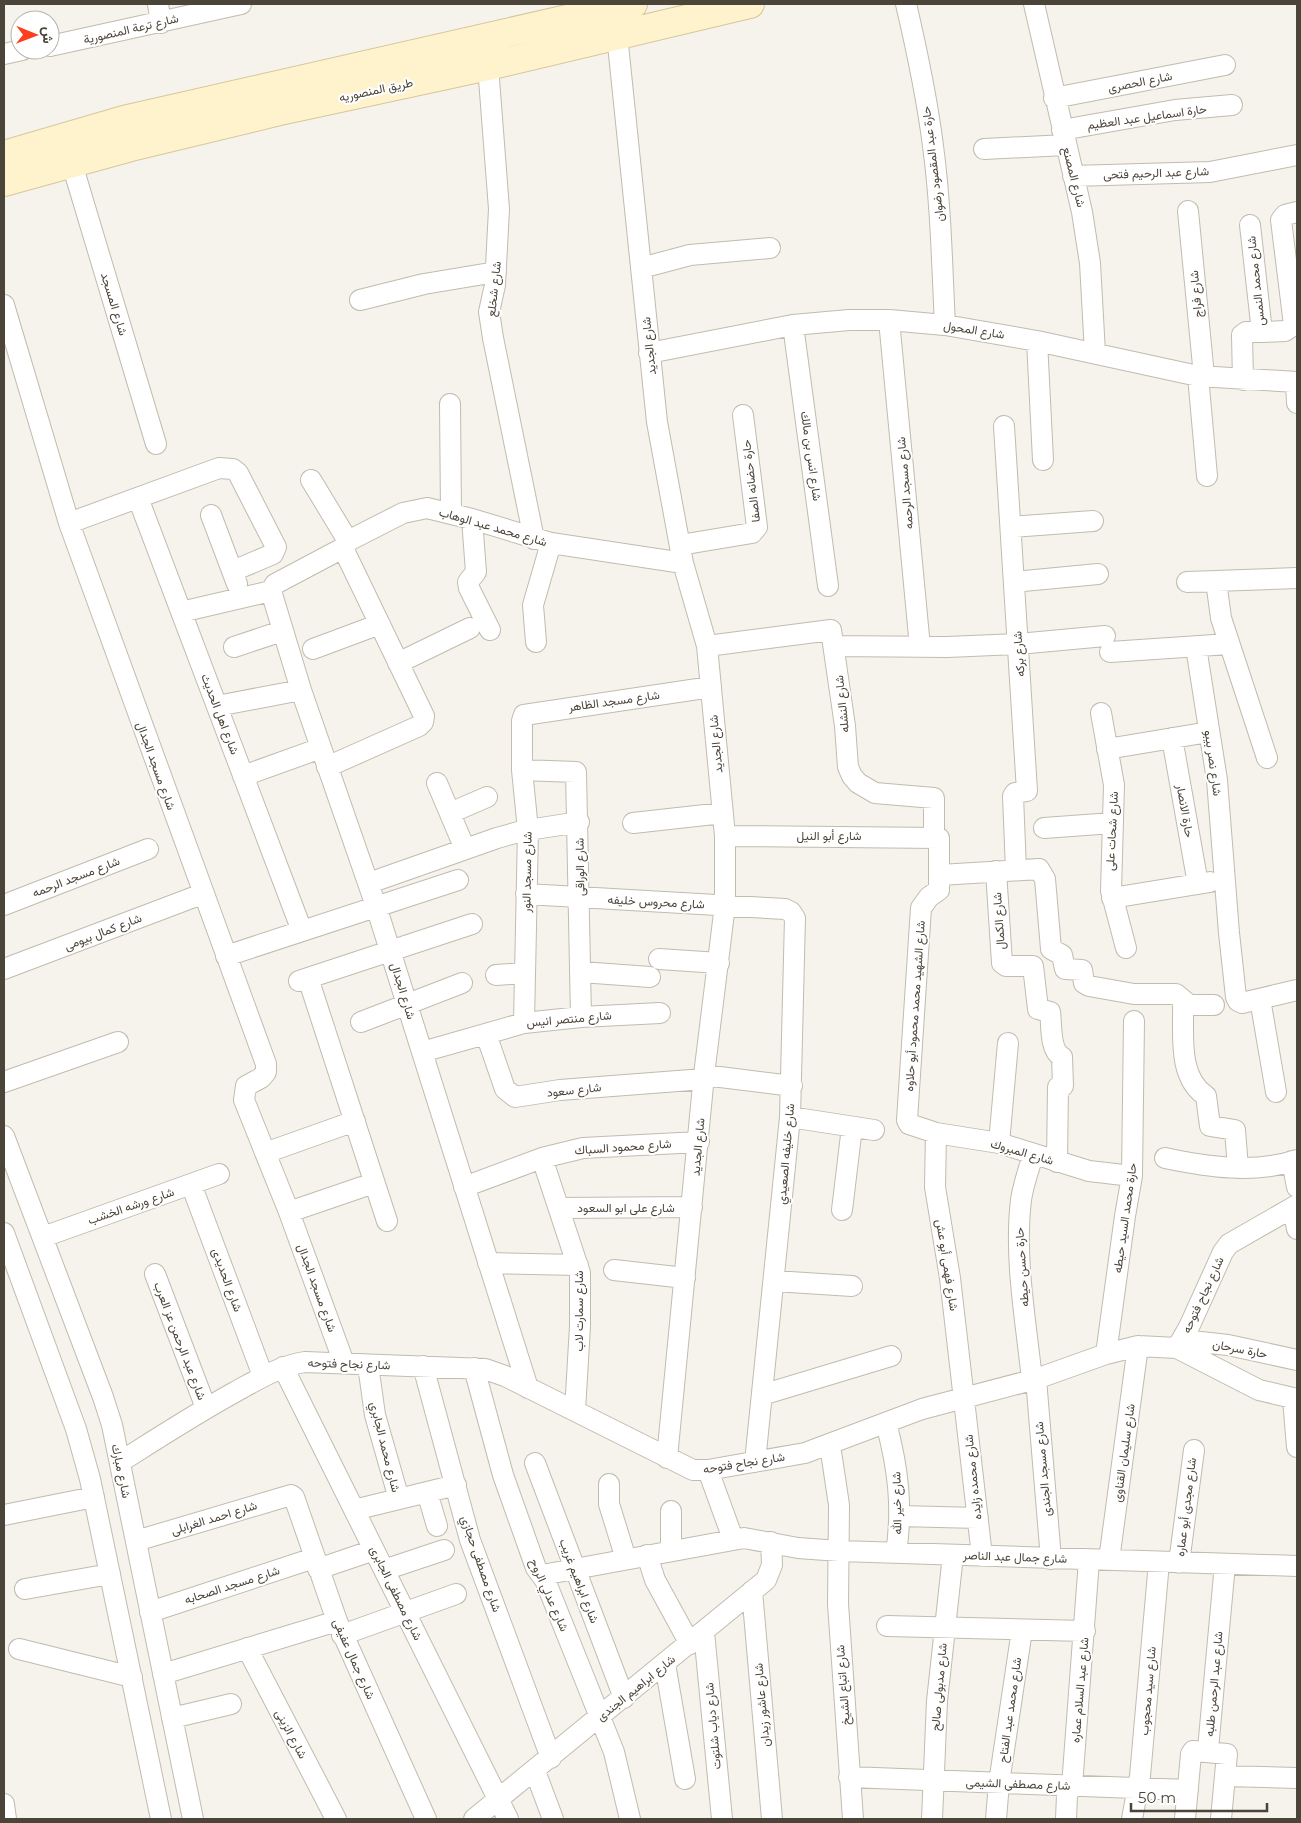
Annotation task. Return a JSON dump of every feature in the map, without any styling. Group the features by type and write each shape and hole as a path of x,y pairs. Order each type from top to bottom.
{"main road":[{"name":"طريق المنصوريه","path":"4,155 124,120 634,4"},
{"name":"طريق المنصوريه","path":"4,182 32,173 294,108 488,66 750,4"},
{"path":"124,120 131,148"}],"street":[{"name":"شارع ترعة المنصورية","path":"60,43 160,13 241,4"},
{"name":"حارة عبد المقصود رضوان","path":"906,4 918,58 933,147 941,237 945,325"},
{"name":"شارع المصنع","path":"1034,4 1054,98 1082,212 1090,263 1095,353"},
{"name":"شارع الجديد","path":"617,35 657,422 681,554 707,646 725,836 725,905 704,1077 666,1458"},
{"name":"شارع الحصرى","path":"1054,98 1225,65"},
{"name":"شارع شخلع","path":"488,66 498,209 496,272 490,312 493,338 542,541"},
{"name":"حارة اسماعيل عبد العظيم","path":"984,149 1064,138 1175,110 1232,106"},
{"name":"شارع عبد الرحيم فتحى","path":"1073,176 1210,172 1297,155"},
{"name":"شارع المسجد","path":"72,164 156,444"},
{"name":"شارع فراج","path":"1188,211 1207,476"},
{"path":"1262,332 1285,331 1294,325 1281,220 1284,215 1297,212"},
{"name":"شارع محمد النمس","path":"1244,380 1242,336 1246,332 1262,332 1250,225"},
{"path":"641,268 690,255 770,248"},
{"path":"360,300 424,284 496,272"},
{"name":"شارع مسجد الجدال","path":"4,305 69,523 202,894 266,1064 266,1072 261,1078 246,1086 244,1100 289,1212 344,1363"},
{"name":"شارع المحول","path":"649,353 793,326 848,320 890,320 945,325 1037,341 1201,376 1296,382"},
{"name":"شارع مسجد الرحمه","path":"890,320 920,647"},
{"name":"شارع انس بن مالك","path":"793,326 828,586"},
{"path":"1037,341 1043,460"},
{"path":"1296,382 1297,403"},
{"path":"450,404 451,513"},
{"name":"حارة حضانه الصفا","path":"681,554 752,533 757,527 743,415"},
{"name":"شارع بركه","path":"1004,426 1027,791 1015,793 1013,796 1016,870"},
{"path":"69,523 219,468 233,469 238,473 276,547 273,554 233,571"},
{"path":"311,480 345,544 380,624 424,716 423,722 419,726 328,767"},
{"name":"شارع اهل الحديث","path":"138,498 302,931"},
{"name":"شارع محمد عبد الوهاب","path":"271,593 275,584 345,544 403,513 415,509 427,508 451,513 542,541 681,554"},
{"path":"211,515 242,598"},
{"path":"472,519 476,572 468,582 469,588 490,630"},
{"path":"1011,527 1093,522"},
{"path":"536,642 532,605 542,541"},
{"path":"1014,582 1098,574"},
{"path":"1188,582 1297,578"},
{"path":"1216,581 1221,618 1267,758"},
{"path":"181,612 271,593"},
{"name":"شارع الجدال","path":"271,593 301,690 376,906 528,1388"},
{"path":"314,649 380,624"},
{"path":"398,663 470,628"},
{"name":"شارع النشله","path":"707,646 828,629 833,632 845,726 846,754 852,776 866,789 876,793 934,798 934,837"},
{"path":"234,646 282,630"},
{"path":"835,646 920,647 1107,644 1196,647 1229,644"},
{"name":"شارع نصر بيبو","path":"1196,647 1217,780 1236,997 1251,1001 1276,1092"},
{"name":"شارع مسجد الظاهر","path":"522,721 524,715 528,713 711,687"},
{"path":"217,706 301,690"},
{"name":"شارع شحات على","path":"1101,713 1114,784 1110,877 1112,898 1126,948"},
{"name":"شارع مسجد النور","path":"522,721 522,770 528,830 524,1023"},
{"path":"1107,749 1209,732"},
{"name":"حارة الانصار","path":"1172,738 1198,884"},
{"path":"243,776 321,748"},
{"name":"شارع الوراقى","path":"522,770 576,772 579,822 581,1017"},
{"path":"437,783 465,849"},
{"path":"450,813 487,797"},
{"path":"633,823 723,813"},
{"path":"368,883 465,849 528,830 579,822"},
{"path":"1044,828 1113,822"},
{"name":"شارع أبو النيل","path":"725,836 934,837"},
{"name":"شارع الشهيد محمد محمود أبو حلاوه","path":"913,1124 907,1120 921,908 929,897 939,890 940,839 934,837"},
{"name":"شارع مسجد الرحمه","path":"4,905 148,849"},
{"path":"940,875 1039,869 1044,876 1051,949 1062,955 1065,969 1082,970 1084,984 1134,994 1176,994 1184,1003 1189,1005 1214,1005"},
{"name":"شارع الكمال","path":"996,871 1002,963 1006,966 1033,966 1038,1010 1050,1012 1052,1037 1058,1054 1062,1057 1063,1086 1058,1087 1057,1162"},
{"path":"226,956 458,880"},
{"path":"1112,898 1225,880"},
{"name":"شارع كمال بيومى","path":"4,969 202,894"},
{"name":"شارع محروس خليفه","path":"526,894 725,905"},
{"name":"شارع خليفه الصعيدي","path":"725,905 785,909 791,912 795,918 790,1117 755,1462"},
{"path":"388,1221 355,1121 303,979 472,924"},
{"path":"660,959 719,963"},
{"path":"581,972 650,978"},
{"path":"496,975 525,973"},
{"path":"361,1022 462,983"},
{"path":"1251,1001 1297,990"},
{"path":"1184,1003 1185,1058 1188,1072 1194,1086 1206,1096 1210,1126 1235,1130 1238,1168"},
{"name":"شارع منتصر انيس","path":"422,1052 524,1023 581,1017 660,1013"},
{"name":"حارة محمد السيد حيطه","path":"1106,1354 1132,1176 1134,1021"},
{"name":"شارع سعود","path":"486,1034 505,1089 516,1097 560,1090 704,1077 792,1086"},
{"path":"4,1082 118,1042"},
{"path":"998,1143 1008,1043"},
{"path":"790,1117 874,1130"},
{"path":"265,1152 355,1121"},
{"name":"شارع المبروك","path":"913,1124 936,1133 998,1143 1089,1171 1132,1176"},
{"path":"842,1210 852,1127"},
{"name":"شارع فهمى أبو عش","path":"936,1133 935,1187 950,1278 965,1398"},
{"name":"شارع مبارك","path":"4,1136 103,1397 120,1462 193,1819"},
{"name":"شارع محمود السباك","path":"464,1187 542,1158 583,1148 699,1142"},
{"name":"حارة حسن حيطه","path":"1034,1155 1021,1197 1020,1222 1021,1271 1034,1380"},
{"name":"شارع سمارت لاب","path":"542,1158 578,1265 580,1326 574,1411"},
{"path":"1165,1158 1197,1165 1238,1168 1263,1168 1295,1161 1297,1188"},
{"name":"شارع ورشه الخشب","path":"42,1237 219,1174"},
{"name":"شارع الحديدى","path":"191,1184 263,1376"},
{"path":"289,1212 362,1188"},
{"path":"1295,1207 1297,1229"},
{"name":"شارع نجاح فتوحه","path":"120,1462 206,1408 263,1376 283,1367 305,1362 474,1368 496,1372 687,1468 708,1470 805,1453 922,1409 1034,1380 1106,1354 1138,1346 1179,1344 1223,1252 1229,1244 1295,1207"},
{"name":"شارع على ابو السعود","path":"559,1208 692,1208"},
{"path":"4,1233 76,1429 94,1497 160,1819"},
{"path":"488,1263 578,1265"},
{"path":"614,1270 685,1278"},
{"name":"شارع عبد الرحمن عز العرب","path":"155,1274 206,1408"},
{"path":"774,1281 852,1286"},
{"path":"1179,1344 1244,1384 1259,1390 1295,1399 1297,1447"},
{"name":"حارة سرحان","path":"1179,1344 1228,1345 1297,1360"},
{"name":"شارع سليمان القناوى","path":"1099,1560 1138,1346"},
{"path":"762,1396 890,1356"},
{"name":"شارع محمد الجابري","path":"368,1365 375,1415 399,1499"},
{"name":"شارع مصطفى حجازي","path":"422,1366 470,1540 551,1758"},
{"name":"شارع مصطفى الجابرى","path":"283,1367 508,1819"},
{"name":"شارع عدلي الروح","path":"474,1368 503,1475 536,1568 542,1575 614,1752 630,1819"},
{"name":"شارع مسجد الجندى","path":"1034,1380 1051,1558"},
{"name":"شارع محمده زايده","path":"965,1398 982,1556"},
{"name":"شارع خير الله","path":"886,1423 895,1453 900,1516 896,1554"},
{"name":"شارع اتباع الشيخ","path":"830,1445 838,1489 840,1551 838,1604 853,1819"},
{"name":"شارع مجدى أبو عماره","path":"1179,1563 1194,1450"},
{"name":"شارع ابراهيم غريب","path":"535,1463 624,1698"},
{"path":"708,1470 733,1539"},
{"path":"609,1484 609,1504 626,1559"},
{"path":"354,1510 456,1485"},
{"path":"427,1492 437,1526"},
{"name":"شارع احمد الغرابلى","path":"136,1541 292,1495"},
{"name":"شارع جمال عفيفى","path":"292,1495 340,1628 426,1819"},
{"path":"4,1516 94,1497"},
{"path":"671,1511 671,1551"},
{"path":"900,1516 978,1518"},
{"name":"شارع جمال عبد الناصر","path":"542,1575 744,1538 798,1548 896,1554 1297,1566"},
{"name":"شارع ابراهيم الجندى","path":"474,1819 600,1718 766,1580 772,1569 772,1542"},
{"name":"شارع مسجد الصحابه","path":"150,1612 316,1564 374,1550"},
{"path":"384,1570 444,1550"},
{"path":"647,1555 660,1589 697,1638"},
{"name":"شارع مدبولى صالح","path":"932,1819 937,1701 952,1555"},
{"name":"شارع عبد السلام عماره","path":"1066,1819 1067,1795 1072,1786 1085,1631 1099,1560"},
{"name":"شارع سيد محجوب","path":"1132,1819 1138,1788 1159,1562"},
{"name":"شارع عبد الرحمن طلبه","path":"1185,1819 1191,1754 1193,1752 1206,1752 1208,1749 1225,1564"},
{"path":"25,1589 110,1574"},
{"name":"شارع عاشور زيدان","path":"752,1591 772,1819"},
{"path":"163,1674 247,1648 405,1612 456,1594"},
{"path":"887,1626 1085,1631"},
{"name":"شارع محمد عبد الفتاح","path":"996,1819 999,1783 1022,1630"},
{"name":"شارع دياب شلتوت","path":"697,1638 722,1819"},
{"name":"شارع الزينى","path":"247,1648 336,1819"},
{"path":"19,1649 132,1677"},
{"path":"665,1664 685,1779"},
{"path":"172,1718 231,1704"},
{"path":"1206,1752 1227,1754 1221,1819"},
{"path":"535,1771 553,1819"},
{"path":"1226,1776 1297,1778"},
{"name":"شارع مصطفى الشيمى","path":"849,1777 1188,1790"},
{"path":"4,1804 6,1819"}]}
